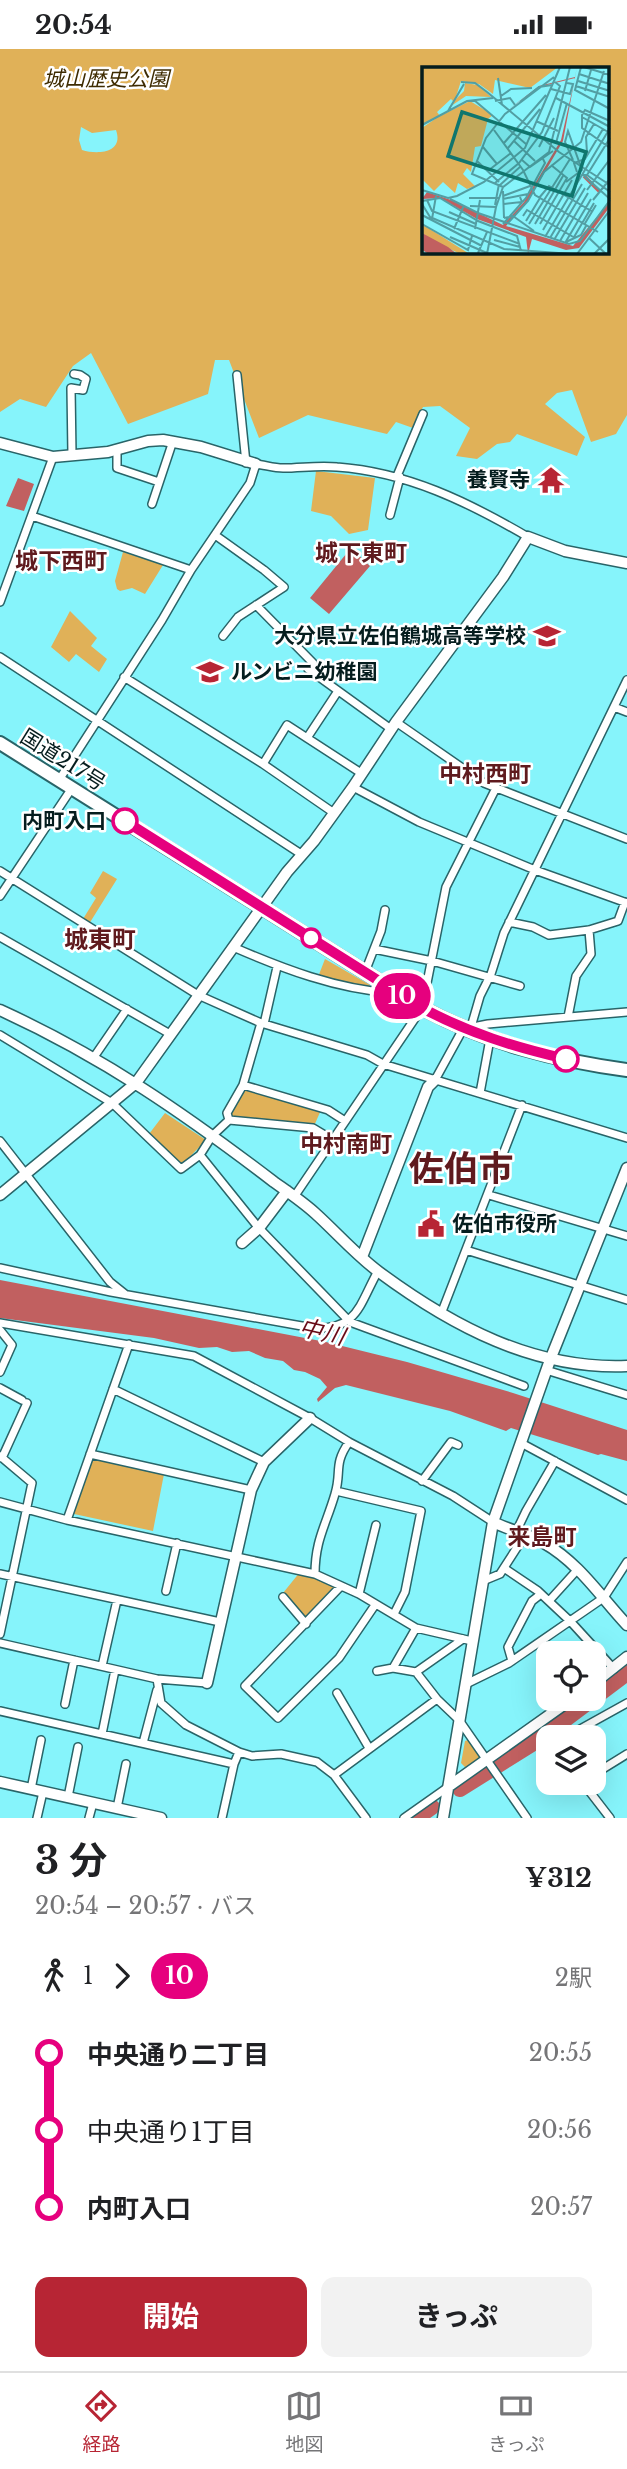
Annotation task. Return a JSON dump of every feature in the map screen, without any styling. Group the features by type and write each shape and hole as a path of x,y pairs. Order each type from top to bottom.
{"highway":[{"name":"国道217号","path":"0,743 422,1008 514,1047 627,1070"}],"street":[{"path":"72,455 71,388 83,390 86,379 74,374"},
{"path":"59,780 162,621 191,570 250,483 251,463 237,375"},
{"path":"390,515 398,477 423,414"},
{"path":"0,443 53,457 117,450 148,441 173,441 251,463 282,468 338,467 398,477 439,490 528,537 565,551 627,563"},
{"path":"152,504 173,441"},
{"path":"117,450 117,468 159,482"},
{"path":"0,602 53,457"},
{"path":"32,516 191,570"},
{"path":"215,535 284,587 238,617 223,636"},
{"path":"0,1195 136,1083 301,854 314,841 394,725 503,577 528,537"},
{"path":"256,605 313,663 307,669 338,691 484,783 627,839"},
{"path":"0,657 301,854"},
{"path":"124,677 334,813"},
{"path":"362,1257 428,1087 467,1028 509,922 627,680"},
{"path":"307,738 338,691"},
{"path":"614,707 627,712"},
{"path":"263,765 287,725 361,773"},
{"path":"352,787 419,823 626,903 618,921 589,930 549,935 533,927 509,922"},
{"path":"0,897 72,788"},
{"path":"242,1243 259,1229 290,1194 333,1140 422,1008 446,887 496,789"},
{"path":"0,871 198,995 263,1023 367,1055 383,1064 627,1138"},
{"path":"365,972 385,910"},
{"path":"568,1017 576,976 591,954 589,930"},
{"path":"0,937 170,1034"},
{"path":"233,947 277,967 368,991 398,993"},
{"path":"374,949 432,961 520,986"},
{"path":"229,1120 227,1113 243,1085 277,967"},
{"path":"94,1057 127,1009"},
{"path":"0,1010 94,1057 136,1083 290,1194 378,1271 441,1314 475,1333 548,1365 627,1395"},
{"path":"467,1028 627,1012"},
{"path":"0,1044 3,1036 112,1103 181,1169 200,1155 212,1136 229,1120 313,1128 333,1140"},
{"path":"480,1093 490,1039"},
{"path":"243,1085 328,1110 345,1121"},
{"path":"441,1314 522,1105"},
{"path":"0,1141 110,1282 125,1294"},
{"path":"200,1155 259,1229 350,1322 524,1386"},
{"path":"443,1818 466,1684 468,1640 493,1522 548,1365 627,1168"},
{"path":"489,1195 627,1236"},
{"path":"466,1250 627,1300"},
{"path":"0,1268 125,1294 313,1328 332,1329 350,1322 378,1271"},
{"path":"0,1323 194,1356 453,1496 493,1522 543,1543 578,1569 627,1625"},
{"path":"0,1329 12,1345 0,1372"},
{"path":"67,1520 129,1344"},
{"path":"548,1365 627,1366"},
{"path":"0,1388 24,1402 1,1457 32,1483 0,1634"},
{"path":"113,1389 264,1462"},
{"path":"0,1643 116,1670 158,1683 207,1682 251,1490 264,1462 310,1418"},
{"path":"522,1441 627,1500"},
{"path":"315,1574 315,1550 336,1491 339,1457 349,1442"},
{"path":"422,1481 451,1442 458,1445"},
{"path":"90,1454 251,1490"},
{"path":"482,1581 500,1574 504,1568 521,1534 526,1511 555,1461"},
{"path":"336,1491 421,1511 405,1592 394,1613"},
{"path":"0,1502 67,1520 315,1574 359,1594 416,1628 468,1640"},
{"path":"359,1594 376,1525"},
{"path":"166,1591 177,1543"},
{"path":"466,1684 512,1661 604,1597 627,1562"},
{"path":"504,1568 549,1601 614,1669"},
{"path":"549,1601 578,1569"},
{"path":"0,1574 220,1622"},
{"path":"340,1587 244,1686 278,1718 339,1658 375,1605"},
{"path":"512,1661 508,1647 532,1601 541,1594"},
{"path":"283,1597 306,1624"},
{"path":"102,1667 117,1600"},
{"path":"393,1668 416,1628"},
{"path":"377,1671 393,1668 416,1672 468,1640"},
{"path":"606,1675 627,1657"},
{"path":"65,1704 74,1660"},
{"path":"102,1734 116,1670"},
{"path":"416,1672 437,1699 459,1720 527,1818"},
{"path":"142,1743 158,1683"},
{"path":"158,1683 161,1703 186,1725 239,1752 252,1756 281,1754 317,1762 334,1775 366,1818"},
{"path":"337,1692 369,1748"},
{"path":"334,1775 437,1699"},
{"path":"587,1725 627,1703"},
{"path":"0,1711 234,1764"},
{"path":"404,1818 448,1787 491,1766 557,1711"},
{"path":"31,1789 41,1740"},
{"path":"68,1797 78,1747"},
{"path":"222,1818 239,1752"},
{"path":"606,1767 627,1754"},
{"path":"117,1808 126,1764"},
{"path":"0,1782 142,1816 161,1818"},
{"path":"37,1818 43,1792"},
{"path":"592,1795 610,1818"},
{"path":"89,1818 93,1803"}],"green space":[{"name":"城山歴史公園","path":"0,49 627,49 627,415 616,434 591,442 572,390 557,393 545,404 585,437 577,456 517,434 510,442 497,444 477,459 456,456 470,428 440,406 423,407 413,428 396,422 387,434 308,415 259,438 229,360 215,360 208,394 128,424 91,353 73,366 46,407 20,399 0,412","holes":["81,127 92,133 116,130 116,144 108,151 82,150 79,140"]},
{"path":"316,471 375,478 368,530 349,534 331,516 311,511"},
{"path":"123,552 163,565 145,594 132,588 120,591 117,589 115,581"},
{"path":"70,611 97,638 91,646 107,659 99,672 76,654 69,662 51,647"},
{"path":"103,871 117,879 89,924 83,919 96,898 90,893"},
{"path":"325,959 370,985 368,989 318,977"},
{"path":"244,1087 321,1110 314,1126 231,1118 229,1114"},
{"path":"165,1113 206,1140 182,1165 149,1134"},
{"path":"91,1457 164,1474 153,1531 74,1514"},
{"path":"300,1572 314,1575 335,1587 306,1620 283,1593"},
{"path":"468,1740 481,1757 466,1768 461,1763 465,1741"}],"shaded area":[{"path":"18,478 34,484 24,511 6,506"},
{"path":"351,548 370,566 329,614 310,598"},
{"path":"0,1280 326,1342 407,1362 627,1430 627,1461 598,1455 511,1428 506,1431 450,1411 346,1385 335,1388 318,1402 317,1399 327,1387 320,1379 294,1370 283,1361 265,1358 249,1351 199,1348 154,1338 0,1318"}],"waterway":[{"path":"460,1789 535,1742 627,1673"},
{"path":"416,1818 432,1807"}],"bus line":[{"name":"10","path":"125,821 422,1008 463,1029 514,1047 566,1059"}],"place":[{"name":"養賢寺","path":"551,480"},
{"name":"大分県立佐伯鶴城高等学校","path":"547,636"},
{"name":"ルンビニ幼稚園","path":"210,672"},
{"name":"内町入口","path":"125,821"},
{"name":"佐伯市役所","path":"431,1224"}],"district":[{"name":"城下東町","path":"361,553"},
{"name":"城下西町","path":"61,561"},
{"name":"中村西町","path":"485,774"},
{"name":"城東町","path":"100,940"},
{"name":"中村南町","path":"346,1144"},
{"name":"佐伯市","path":"461,1169"},
{"name":"来島町","path":"542,1537"}],"water label":[{"name":"中川","path":"322,1332"}]}
